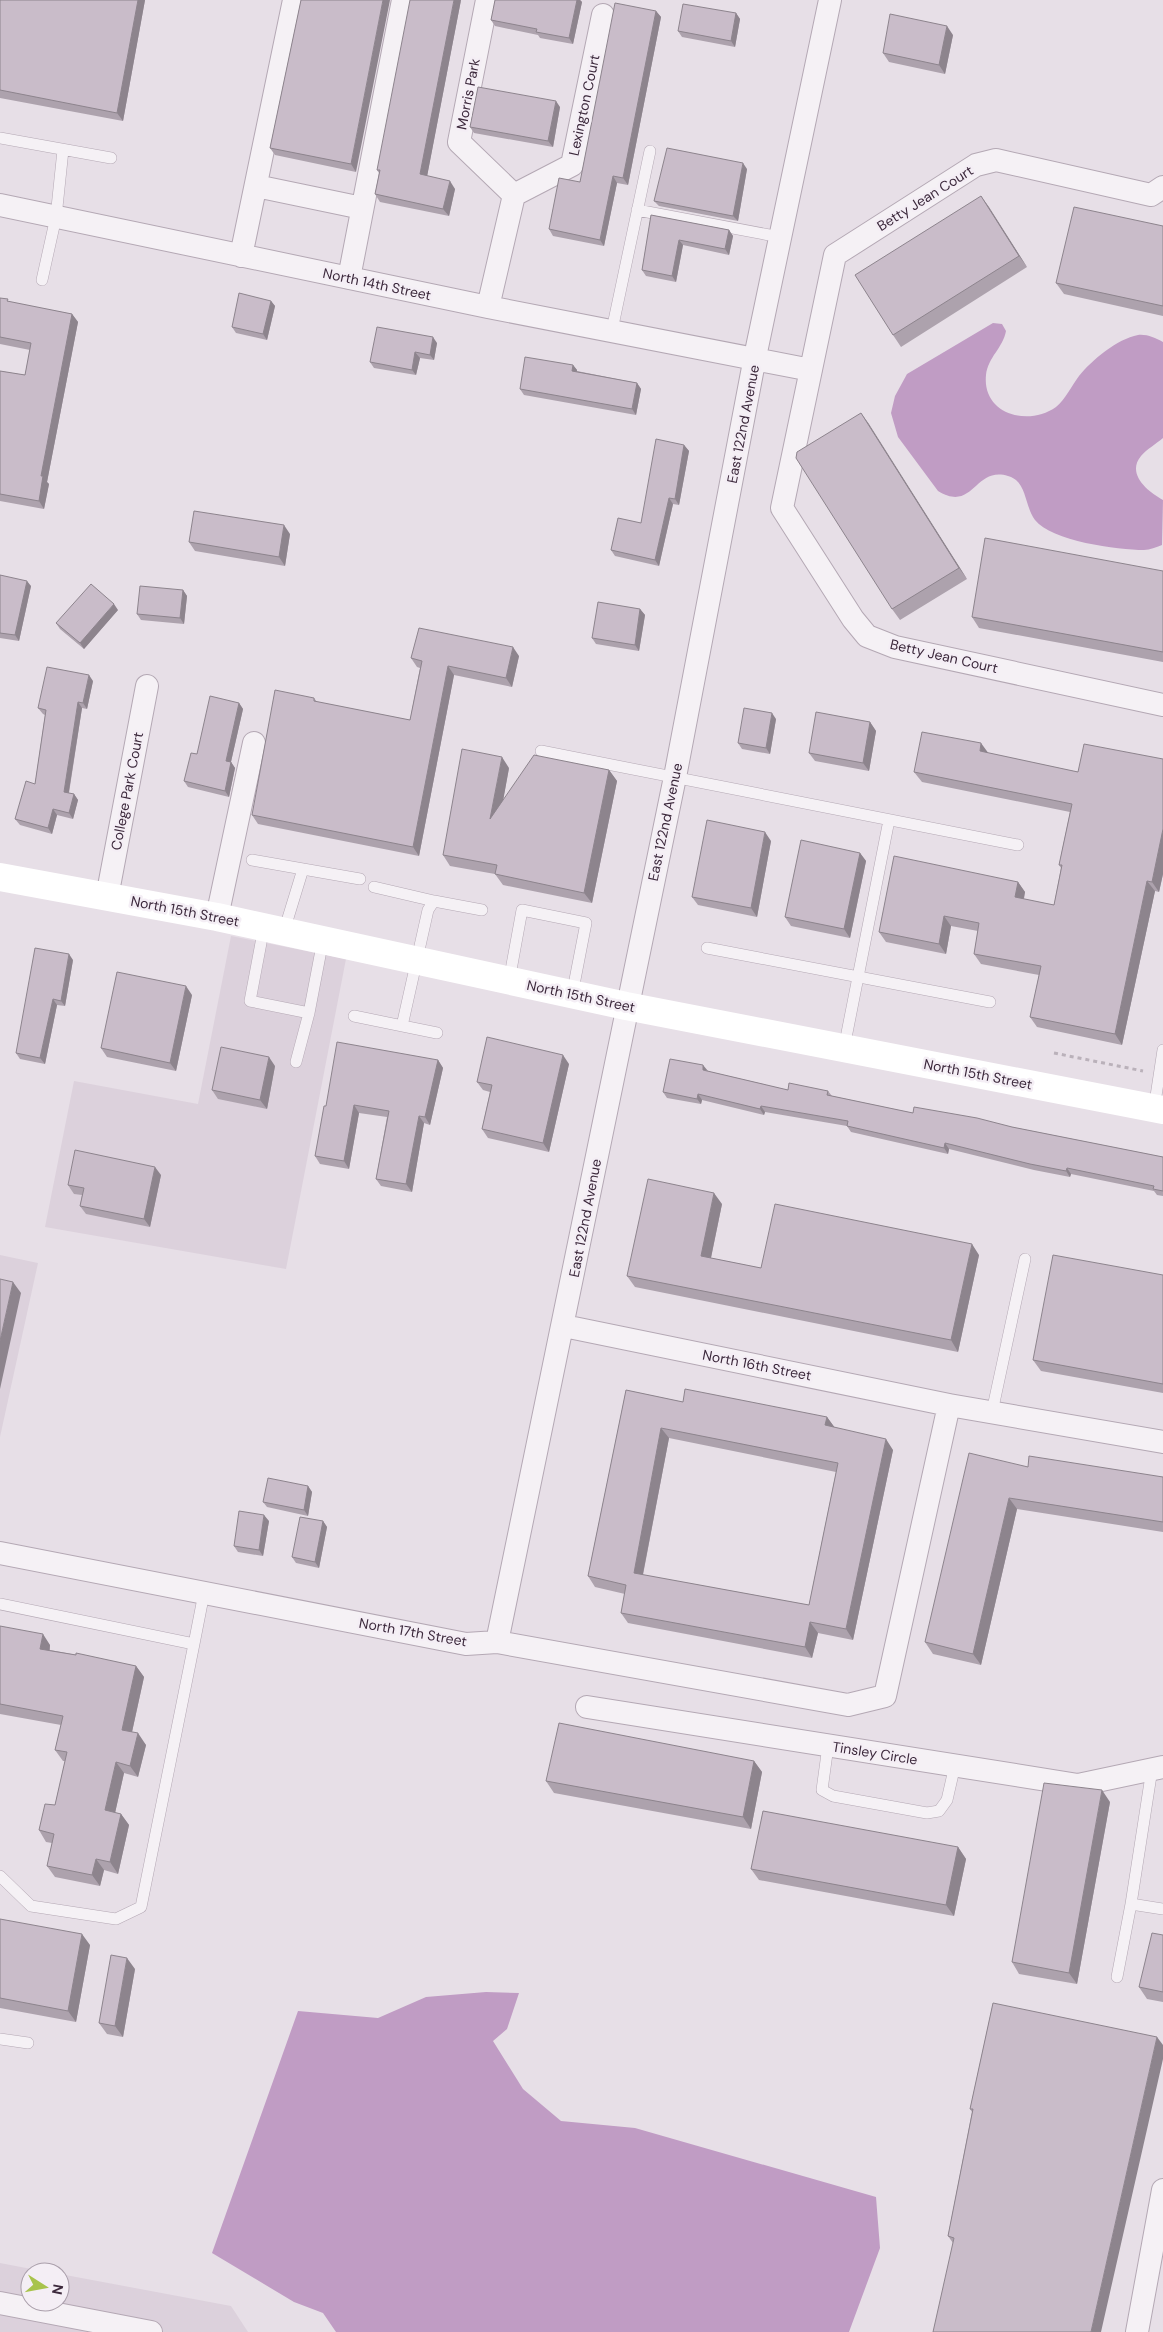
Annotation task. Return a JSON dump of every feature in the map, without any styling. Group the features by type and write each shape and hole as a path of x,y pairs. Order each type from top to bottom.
{"street":[{"path":"241,256 294,0"},
{"path":"348,278 403,0"},
{"name":"Morris Park","path":"486,0 459,142 514,195"},
{"name":"East 122nd Avenue","path":"497,1642 564,1326 626,1006 675,777 755,357 830,0"},
{"name":"Lexington Court","path":"514,195 572,165 603,15"},
{"name":"Betty Jean Court","path":"1159,193 996,160 976,165 835,255 782,508 853,620 867,636 894,647 1163,705"},
{"path":"256,186 362,208"},
{"path":"488,307 514,195"},
{"name":"North 14th Street","path":"0,205 488,307 755,357"},
{"path":"755,357 811,370"},
{"name":"College Park Court","path":"107,897 147,686"},
{"path":"218,917 254,743"},
{"name":"North 15th Street","path":"0,877 218,917 572,995 1158,1110"},
{"name":"North 16th Street","path":"564,1326 949,1405 1163,1442"},
{"name":"North 17th Street","path":"0,1553 466,1644 497,1642 848,1705 885,1696 949,1405"},
{"name":"Tinsley Circle","path":"586,1707 1078,1785 1158,1768"},
{"path":"1137,2332 1163,2190"},
{"path":"0,2303 152,2332"}],"lane":[{"path":"0,138 111,158"},
{"path":"42,280 56,217 63,150"},
{"path":"612,330 650,151"},
{"path":"638,210 780,238"},
{"path":"541,751 1018,845"},
{"path":"844,1048 889,820"},
{"path":"252,860 360,879"},
{"path":"303,869 274,929 250,1001 309,1013"},
{"path":"374,887 482,910"},
{"path":"402,1026 428,910 434,901"},
{"path":"509,981 522,910 586,923 572,995"},
{"path":"296,1062 309,1013 323,940"},
{"path":"707,948 990,1002"},
{"path":"354,1016 437,1033"},
{"path":"1158,1110 1158,1075 1163,1050"},
{"path":"992,1412 1026,1259"},
{"path":"0,1876 31,1906 116,1920 141,1907 204,1593"},
{"path":"0,1604 194,1644"},
{"path":"828,1746 822,1790 833,1796 927,1813 939,1812 947,1800 955,1766"},
{"path":"1117,1977 1158,1768"},
{"path":"1131,1904 1163,1909"},
{"path":"0,2039 28,2043"}],"path":[{"path":"1054,1053 1158,1075"}],"shaded area":[{"path":"993,323 1002,324 1006,331 1002,343 987,369 987,388 991,399 999,408 1020,416 1033,416 1045,413 1056,407 1091,363 1122,341 1141,335 1163,342 1163,438 1141,456 1136,469 1137,476 1145,487 1163,500 1162,545 1146,550 1133,550 1086,543 1055,534 1035,520 1019,483 1008,476 997,475 988,477 959,497 950,496 938,491 898,437 891,413 895,396 907,374"},
{"path":"231,936 346,959 286,1269 45,1227 74,1081 198,1104"},
{"path":"0,1255 38,1263 0,1437"},
{"path":"486,1992 519,1993 507,2029 493,2041 523,2089 561,2121 635,2128 876,2197 880,2248 849,2332 336,2332 323,2313 294,2302 212,2253 298,2011 378,2018 426,1997"},
{"path":"0,2263 20,2267 20,2312 70,2312 70,2276 231,2306 248,2332 0,2332"}],"building":[{"path":"0,0 138,0 117,113 0,90"},
{"path":"301,0 383,0 351,164 270,148"},
{"path":"410,0 454,0 420,174 450,181 443,209 375,194 380,170 377,170"},
{"path":"495,0 577,0 569,38 536,32 537,29 491,20"},
{"path":"615,3 656,11 623,178 613,176 600,240 549,229 559,178 580,182"},
{"path":"683,4 736,13 731,41 678,31"},
{"path":"890,14 947,26 939,65 883,53"},
{"path":"478,87 556,101 548,141 470,127"},
{"path":"667,148 743,163 733,216 654,201"},
{"path":"981,196 1019,256 893,335 855,275"},
{"path":"1074,207 1163,226 1163,306 1056,283"},
{"path":"651,215 729,230 725,249 679,240 672,276 642,270"},
{"path":"239,293 271,301 263,334 232,327"},
{"path":"0,298 72,314 41,476 43,476 39,501 0,494 0,371 25,375 31,343 0,337"},
{"path":"377,327 433,337 430,355 415,352 412,370 370,362"},
{"path":"525,357 573,365 572,371 637,383 632,409 520,389"},
{"path":"861,413 959,568 892,609 796,458 797,452"},
{"path":"656,439 684,445 675,499 669,498 655,560 611,550 618,518 641,523"},
{"path":"194,511 284,525 279,557 189,542"},
{"path":"985,538 1163,571 1163,652 972,617"},
{"path":"0,575 27,581 15,635 0,633"},
{"path":"91,584 114,604 80,643 56,623"},
{"path":"140,586 183,590 180,618 137,614"},
{"path":"598,602 640,609 635,645 592,638"},
{"path":"419,628 513,647 506,678 448,666 413,847 252,815 275,690 314,698 314,701 410,720 422,661 411,658"},
{"path":"47,667 89,675 83,703 78,702 64,792 74,794 69,813 53,809 48,828 15,819 26,781 35,784 46,710 38,708"},
{"path":"210,696 239,703 226,761 231,762 225,791 184,781 191,753 197,754"},
{"path":"744,708 772,713 766,748 738,743"},
{"path":"816,712 870,722 863,763 809,753"},
{"path":"922,732 981,743 980,751 1078,772 1084,744 1163,759 1163,829 1152,882 1147,881 1115,1034 1030,1017 1041,966 974,954 979,923 944,916 939,944 879,932 894,856 1018,882 1015,897 1054,905 1062,865 1059,865 1072,804 914,772"},
{"path":"462,749 502,757 490,819 534,755 609,770 584,893 495,874 497,865 443,855"},
{"path":"707,820 765,832 751,908 692,897"},
{"path":"801,840 860,853 844,929 785,917"},
{"path":"35,948 69,954 61,1001 53,999 40,1058 16,1053"},
{"path":"117,972 186,986 170,1063 101,1048"},
{"path":"487,1037 563,1055 543,1143 482,1129 492,1085 477,1082"},
{"path":"337,1042 438,1060 425,1117 419,1116 406,1184 376,1179 389,1111 354,1105 344,1161 315,1156"},
{"path":"221,1047 269,1057 260,1100 212,1090"},
{"path":"670,1059 703,1065 703,1070 788,1090 789,1083 828,1091 827,1095 913,1113 914,1107 977,1118 1012,1127 1163,1157 1163,1191 1153,1189 1154,1186 1067,1168 1066,1171 1030,1164 945,1143 944,1148 847,1126 848,1121 761,1106 760,1109 698,1094 697,1099 663,1092"},
{"path":"75,1150 155,1167 144,1219 80,1206 84,1188 68,1185"},
{"path":"648,1179 714,1193 701,1256 761,1268 775,1204 972,1244 951,1340 627,1276"},
{"path":"1053,1255 1163,1275 1163,1384 1033,1360"},
{"path":"0,1279 13,1282 0,1341"},
{"path":"685,1389 827,1417 825,1425 886,1439 846,1629 810,1622 805,1647 621,1613 626,1585 588,1576 626,1390 683,1402","holes":["661,1428 838,1463 809,1605 634,1573"]},
{"path":"969,1453 1028,1467 1029,1456 1163,1477 1163,1522 1009,1498 973,1654 925,1642"},
{"path":"268,1478 308,1486 304,1510 263,1502"},
{"path":"239,1511 264,1515 259,1550 234,1546"},
{"path":"300,1517 323,1521 315,1562 292,1557"},
{"path":"0,1626 43,1634 40,1649 76,1655 76,1653 136,1666 122,1730 138,1733 130,1766 116,1762 105,1810 121,1814 110,1862 96,1859 92,1875 47,1866 54,1834 39,1830 45,1804 55,1805 67,1752 55,1750 63,1716 0,1704"},
{"path":"559,1723 754,1761 743,1817 546,1781"},
{"path":"1044,1783 1102,1790 1069,1973 1012,1962"},
{"path":"763,1811 958,1847 946,1905 751,1869"},
{"path":"0,1919 82,1934 68,2011 0,1998"},
{"path":"1152,1933 1163,1935 1163,1992 1139,1987"},
{"path":"111,1955 127,1958 115,2026 99,2023"},
{"path":"993,2003 1157,2037 1091,2332 933,2332 954,2238 948,2236 973,2109 970,2109"}]}
